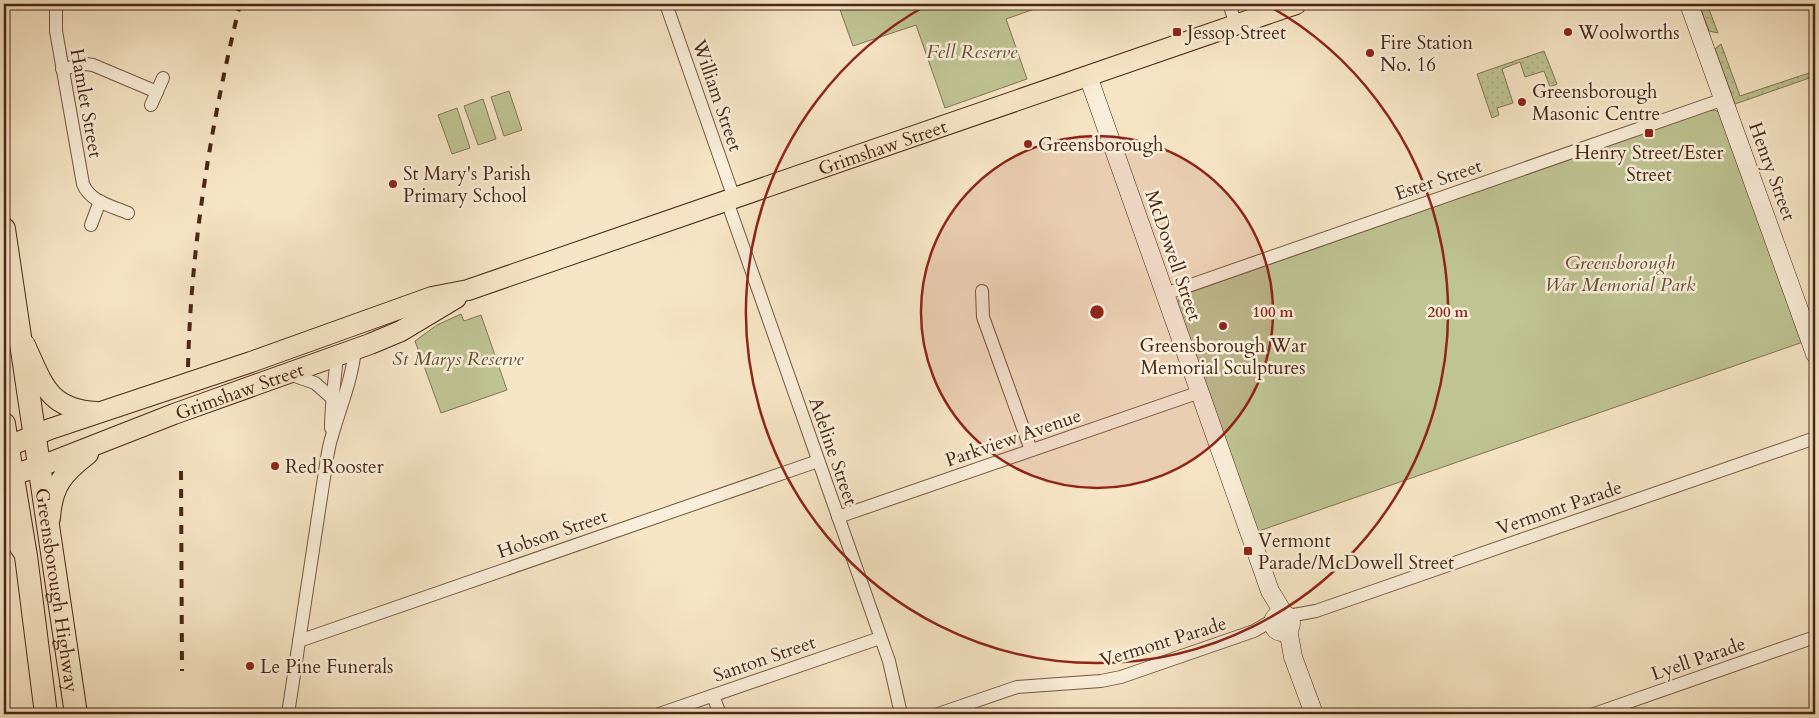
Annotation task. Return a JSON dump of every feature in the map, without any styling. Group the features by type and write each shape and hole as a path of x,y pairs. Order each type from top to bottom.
{"highway":[{"name":"Greensborough Highway","path":"4,229 76,714"},
{"name":"Greensborough Highway","path":"4,424 8,476 26,556 46,714"}],"main road":[{"name":"Grimshaw Street","path":"6,447 100,412 252,362 432,297 468,290 1296,4"},
{"name":"Grimshaw Street","path":"8,476 401,331 468,290"},
{"path":"346,352 348,328"},
{"path":"20,335 44,386 51,395 69,407 80,411 100,412"},
{"path":"49,532 53,493 62,478 74,464 105,440"},
{"path":"4,524 26,556"}],"street":[{"name":"Hamlet Street","path":"56,4 56,31 83,184 89,194 128,213"},
{"name":"William Street","path":"666,4 730,199"},
{"path":"1229,4 1236,24"},
{"name":"Henry Street","path":"1689,4 1815,354"},
{"path":"62,69 94,64 157,92"},
{"name":"McDowell Street","path":"1088,76 1314,714"},
{"path":"151,105 163,78"},
{"name":"Ester Street","path":"1165,294 1724,99"},
{"name":"Adeline Street","path":"730,199 818,461 892,672 901,714"},
{"path":"92,225 100,201"},
{"path":"982,291 983,317 1031,450"},
{"path":"288,714 331,438 332,398 336,375 346,352"},
{"path":"331,438 344,401 353,365 346,352"},
{"path":"287,373 315,383 332,398"},
{"name":"Parkview Avenue","path":"838,517 1200,392"},
{"name":"Vermont Parade","path":"938,714 1017,687 1107,680 1121,677 1815,438"},
{"name":"Hobson Street","path":"299,641 818,461"},
{"name":"Lyell Parade","path":"1594,714 1815,637"},
{"name":"Santon Street","path":"660,714 880,638"},
{"path":"713,696 720,714"}],"green space":[{"name":"Fell Reserve","path":"838,4 1049,4 1006,19 1027,79 945,108 916,25 853,46"},
{"path":"1699,4 1707,4 1718,33 1709,31"},
{"path":"1721,44 1740,96 1815,71 1815,76 1735,104 1715,49"},
{"path":"1544,51 1557,84 1550,87 1544,71 1525,77 1520,62 1502,69 1513,103 1497,108 1499,115 1492,118 1477,74"},
{"path":"509,91 522,130 504,136 491,97"},
{"path":"483,99 496,139 478,145 464,106"},
{"path":"457,108 470,148 452,154 438,115"},
{"name":"Greensborough War Memorial Park","path":"1709,110 1721,113 1803,342 1256,532 1177,304 1180,296"},
{"name":"St Marys Reserve","path":"461,314 464,321 481,315 507,390 441,413 415,341 437,325"}],"railway":[{"path":"188,367 193,275 204,184 220,94 240,4"},
{"path":"181,471 182,671"}],"place":[{"name":"Jessop Street","path":"1177,32"},
{"name":"Woolworths","path":"1568,32"},
{"name":"Fire Station No. 16","path":"1370,53"},
{"name":"Greensborough Masonic Centre","path":"1522,102"},
{"name":"Henry Street/Ester Street","path":"1649,133"},
{"name":"Greensborough","path":"1028,144"},
{"name":"St Mary's Parish Primary School","path":"393,184"},
{"name":"Greensborough War Memorial Sculptures","path":"1223,326"},
{"name":"Red Rooster","path":"275,466"},
{"name":"Vermont Parade/McDowell Street","path":"1248,551"},
{"name":"Le Pine Funerals","path":"250,666"}]}
